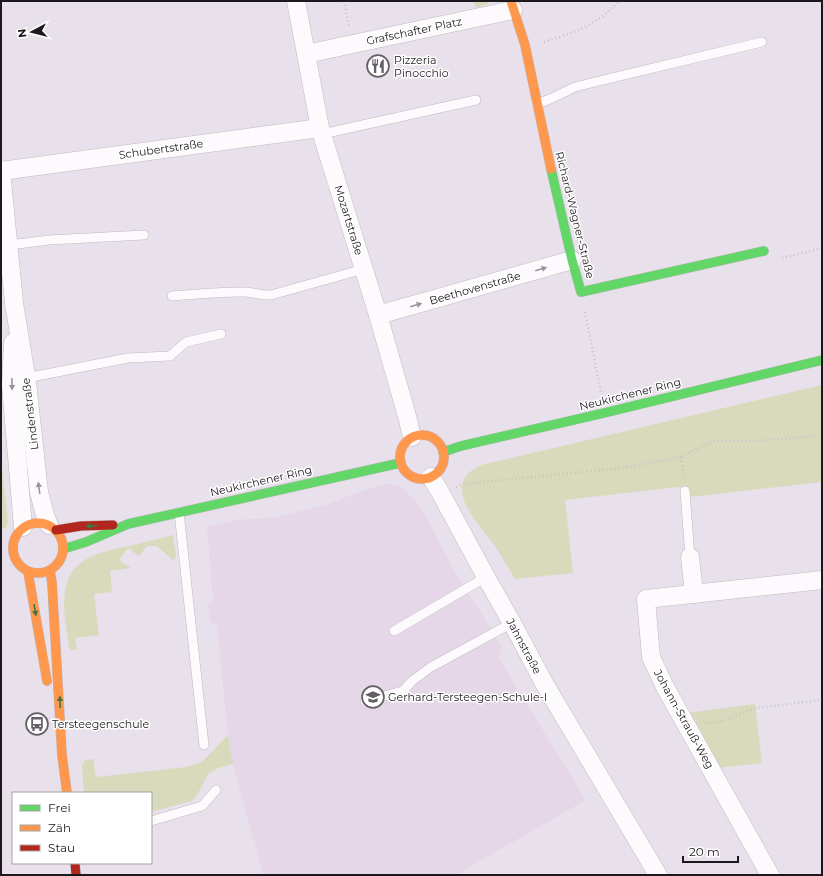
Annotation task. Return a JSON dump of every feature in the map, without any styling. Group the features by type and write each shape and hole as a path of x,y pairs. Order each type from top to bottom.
{"street":[{"name":"Mozartstraße","path":"296,1 321,131 378,315 412,437"},
{"name":"Grafschafter Platz","path":"306,54 512,6"},
{"name":"Richard-Wagner-Straße","path":"512,6 525,45 536,104 572,260 581,292 764,251"},
{"name":"Schubertstraße","path":"1,170 321,131"},
{"name":"Lindenstraße","path":"1,170 14,303 26,378 39,492 45,516 52,528"},
{"name":"Beethovenstraße","path":"378,315 572,260"},
{"name":"Lindenstraße","path":"14,303 11,385 18,534"},
{"name":"Neukirchener Ring","path":"444,452 461,446 822,360"},
{"path":"419,435 427,435 434,439 440,444 444,452 444,459 442,467 438,473 436,485 424,479 409,475 400,463 399,455 405,442 412,437 419,435"},
{"name":"Neukirchener Ring","path":"63,549 86,542 128,524 400,463"},
{"name":"Jahnstraße","path":"436,485 544,683 658,875"},
{"path":"1,548 18,534 36,523 40,523 52,528 61,539 63,549 59,561 50,570 43,573 35,574 28,572 17,563 12,552 18,534"},
{"name":"Neukirchener Ring","path":"52,528 128,524"},
{"path":"690,557 694,594"},
{"path":"6,565 17,563"},
{"path":"50,570 56,630 62,755 66,792"},
{"path":"28,572 49,697 62,755"},
{"name":"Johann-Strauß-Weg","path":"770,875 665,687 651,657 646,599 822,580"},
{"path":"75,864 76,875"}],"lane":[{"path":"536,104 575,87 599,80 762,42"},
{"path":"321,131 476,100"},
{"path":"9,245 49,240 144,235"},
{"path":"172,296 234,292 250,292 263,295 271,294 364,269"},
{"path":"26,378 128,358 170,356 186,342 221,334"},
{"path":"685,491 690,557"},
{"path":"179,512 204,745"},
{"path":"394,631 486,577"},
{"path":"365,701 403,691 412,681 432,667 512,623"},
{"path":"152,821 202,806 216,790"}],"path":[{"path":"344,1 353,44"},
{"path":"525,45 540,43 580,30 603,16 620,1"},
{"path":"764,251 775,260 822,248"},
{"path":"581,292 604,413"},
{"path":"436,485 464,484 624,468 681,457 713,442 807,437 822,434"},
{"path":"681,457 685,491"},
{"path":"684,720 688,719 702,723 719,722 756,708 822,700"}],"shaded area":[{"name":"Gerhard-Tersteegen-Schule-I","path":"391,484 399,486 407,492 422,509 449,561 501,646 499,659 586,800 455,875 263,875 233,764 228,735 217,627 210,621 208,605 213,600 207,527 236,520 276,517 328,504 380,485"}],"green space":[{"path":"473,1 490,1 487,4 476,8"},
{"path":"822,385 822,482 689,497 687,486 565,500 573,573 515,579 497,549 465,504 462,493 463,483 469,473 481,465"},
{"path":"1,459 8,523 6,527 1,530"},
{"path":"173,535 176,557 173,560 157,546 147,546 139,556 128,548 119,560 131,568 110,571 112,592 94,594 99,635 75,638 77,650 71,650 69,647 65,620 64,599 68,581 73,571 79,564 97,554"},
{"path":"755,704 762,763 718,768 686,713"},
{"path":"228,735 233,764 218,768 208,774 197,795 192,801 152,812 152,792 84,792 82,766 85,760 93,759 96,777 186,767 202,762"}],"traffic: fast":[{"path":"551,169 581,292 764,251"},
{"path":"443,452 461,446 822,360"},
{"path":"63,549 86,542 128,524 400,463"}],"traffic: slow":[{"path":"511,1 525,45 551,169"},
{"path":"418,435 426,435 438,441 444,453 444,457 444,461 438,473 426,479 418,479 406,473 400,461 400,453 406,441 418,435"},
{"path":"33,523 43,523 56,530 63,543 63,548 63,553 56,566 43,573 33,573 24,569 17,562 13,553 13,543 17,534 24,527 33,523"},
{"path":"50,570 62,755 67,792"},
{"path":"28,572 47,681"}],"traffic: jam":[{"path":"56,530 81,526 113,525"},
{"path":"75,864 76,875"}],"place":[{"name":"Pizzeria Pinocchio","path":"378,66"},
{"name":"Gerhard-Tersteegen-Schule-I","path":"373,697"},
{"name":"Tersteegenschule","path":"37,724"}]}
